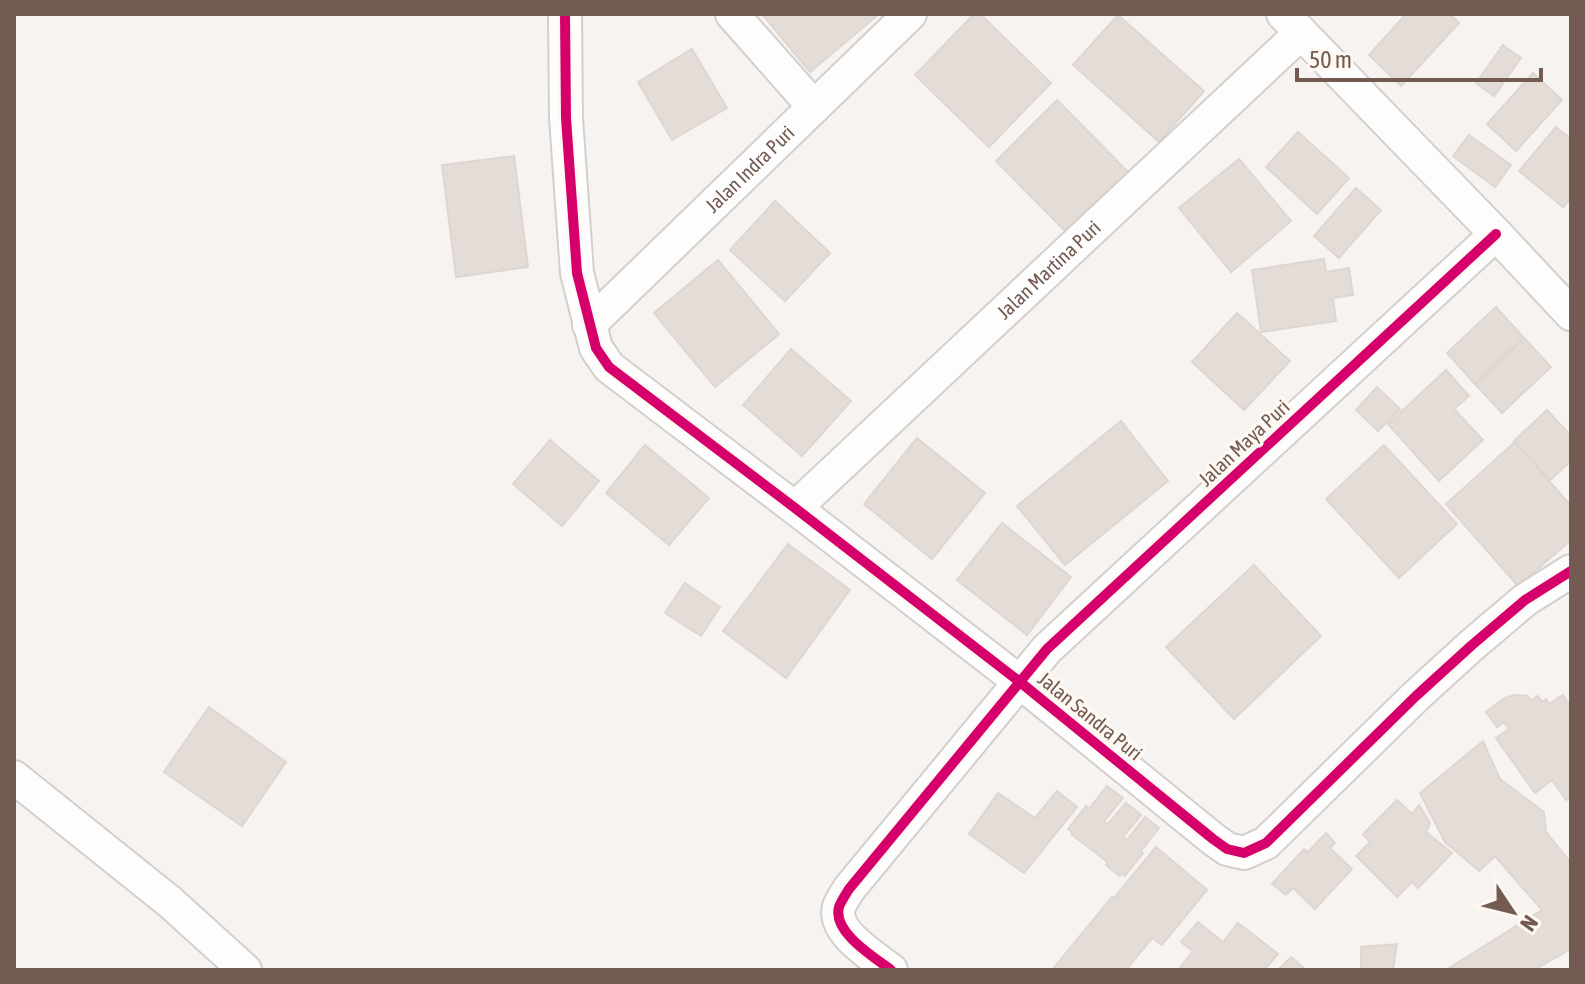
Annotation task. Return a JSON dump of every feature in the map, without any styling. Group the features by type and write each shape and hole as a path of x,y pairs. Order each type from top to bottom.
{"street":[{"name":"Jalan Sandra Puri","path":"565,14 566,118 577,273 596,348 609,367 1020,682 1227,849 1244,853 1266,843 1472,645 1525,600 1571,571"},
{"path":"732,14 814,107"},
{"name":"Jalan Indra Puri","path":"589,325 910,14"},
{"path":"1292,23 1571,314"},
{"name":"Jalan Martina Puri","path":"795,508 1292,23"},
{"name":"Jalan Maya Puri","path":"891,970 848,935 839,921 839,908 849,889 1047,649 1496,234"},
{"path":"14,777 170,902 245,970"}],"building":[{"path":"762,14 879,14 810,72"},
{"path":"974,14 980,14 1051,83 989,147 915,75"},
{"path":"1406,14 1450,14 1459,23 1401,86 1369,55"},
{"path":"1118,15 1204,91 1159,142 1073,65"},
{"path":"1503,45 1521,58 1494,96 1476,83"},
{"path":"692,49 727,108 672,140 638,82"},
{"path":"1533,73 1562,100 1516,151 1487,124"},
{"path":"1057,100 1136,180 1075,241 996,161"},
{"path":"1556,127 1571,139 1571,198 1563,207 1519,171"},
{"path":"1298,132 1349,178 1317,214 1266,167"},
{"path":"1469,135 1511,165 1495,187 1453,156"},
{"path":"514,156 528,267 456,277 442,165"},
{"path":"1239,159 1291,221 1231,272 1179,208"},
{"path":"1356,188 1381,210 1339,258 1314,236"},
{"path":"775,201 830,253 785,301 730,250"},
{"path":"1324,259 1326,272 1349,268 1353,295 1333,298 1336,321 1261,332 1252,270"},
{"path":"718,260 779,334 715,387 654,313"},
{"path":"1496,307 1524,338 1475,384 1447,353"},
{"path":"1237,313 1290,361 1244,410 1192,362"},
{"path":"1524,338 1551,367 1502,413 1475,384"},
{"path":"791,349 851,401 802,456 743,405"},
{"path":"1446,370 1469,396 1454,409 1483,440 1439,481 1388,424"},
{"path":"1377,387 1400,409 1378,431 1356,410"},
{"path":"1547,410 1571,436 1571,461 1550,480 1514,441"},
{"path":"1121,421 1168,481 1065,565 1017,506"},
{"path":"917,438 985,493 932,559 864,504"},
{"path":"550,440 599,481 562,526 513,484"},
{"path":"1515,442 1571,506 1571,540 1518,586 1446,504"},
{"path":"645,445 709,498 669,545 606,493"},
{"path":"1384,445 1457,524 1399,578 1326,499"},
{"path":"1002,523 1071,577 1027,635 957,580"},
{"path":"788,544 850,590 786,678 723,631"},
{"path":"1254,565 1321,636 1234,719 1166,647"},
{"path":"685,583 720,607 701,636 665,613"},
{"path":"1563,695 1571,708 1571,797 1566,800 1552,780 1535,793 1496,738 1509,729 1504,722 1497,727 1486,712 1505,698 1528,696 1531,700 1538,696 1542,702 1546,699 1549,704"},
{"path":"209,707 286,762 242,826 164,772"},
{"path":"1483,741 1500,779 1544,812 1546,832 1571,863 1571,949 1534,970 1446,970 1542,910 1495,856 1479,871 1445,842 1420,793"},
{"path":"1107,786 1123,798 1104,821 1108,824 1126,803 1141,815 1123,837 1127,840 1145,817 1159,828 1125,876 1120,876 1106,865 1105,860 1068,829"},
{"path":"1057,791 1077,807 1024,873 969,834 998,793 1035,818"},
{"path":"1397,800 1412,814 1419,805 1430,823 1426,832 1452,853 1418,888 1412,882 1397,897 1356,856 1370,842 1363,834"},
{"path":"1326,833 1335,843 1330,848 1352,869 1315,909 1293,888 1286,895 1272,884 1304,849 1308,852"},
{"path":"1156,847 1207,890 1162,945 1152,938 1126,970 1052,970 1112,897"},
{"path":"1198,922 1223,942 1238,923 1278,954 1264,970 1178,970 1193,951 1181,942"},
{"path":"1397,944 1393,970 1361,970 1361,947"},
{"path":"1291,957 1306,970 1278,970"}],"cycle path":[{"path":"565,14 566,118 577,273 596,348 609,367 1020,682 1227,849 1244,853 1266,843 1472,645 1525,600 1571,571"},
{"path":"891,970 856,943 842,926 839,907 849,889 1047,649 1496,234"}]}
